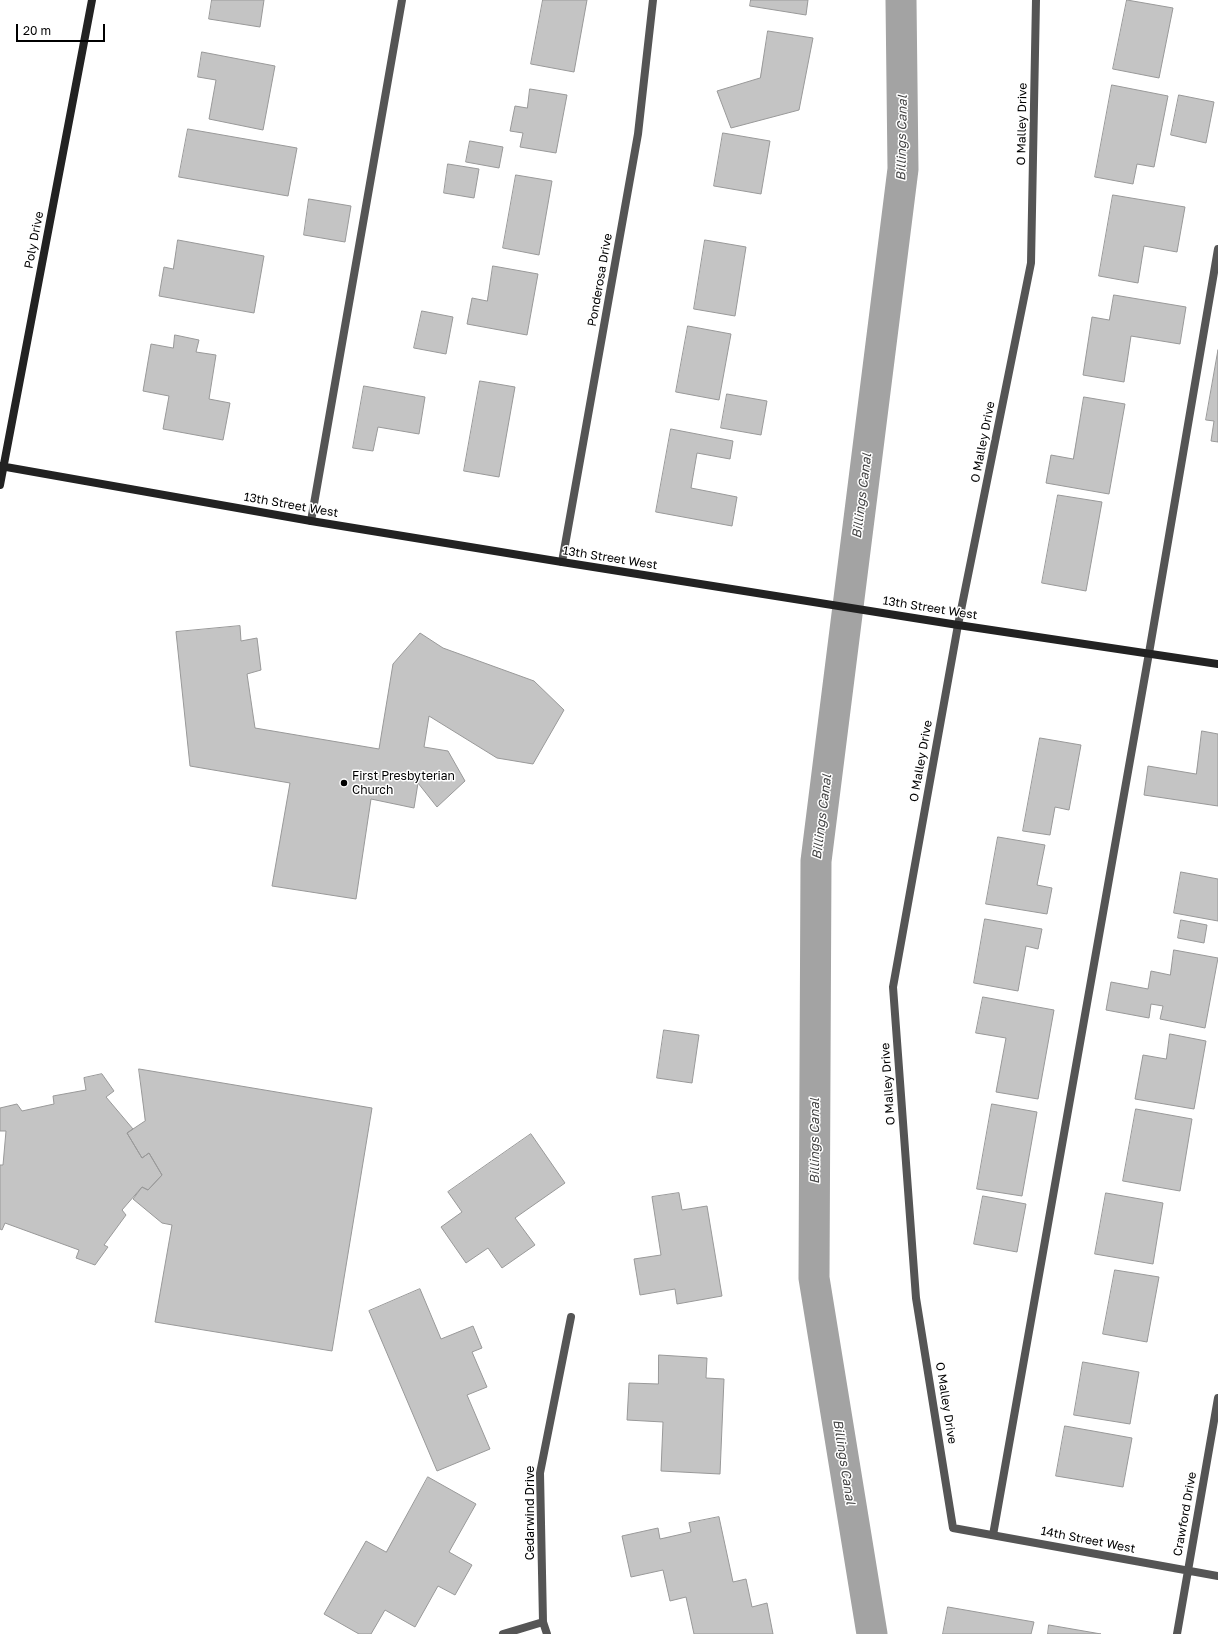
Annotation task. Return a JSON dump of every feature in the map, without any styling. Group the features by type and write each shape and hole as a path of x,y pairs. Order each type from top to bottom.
{"street":[{"name":"Poly Drive","path":"0,486 2,466 92,0"},
{"path":"311,521 402,0"},
{"name":"Ponderosa Drive","path":"562,562 638,134 653,0"},
{"name":"O Malley Drive","path":"954,1528 916,1298 892,988 958,625 1031,263 1036,0"},
{"path":"992,1534 1149,653 1218,249"},
{"name":"13th Street West","path":"2,466 311,521 562,562 958,625 1218,664"},
{"name":"Cedarwind Drive","path":"547,1634 543,1622 540,1473 571,1317"},
{"name":"Crawford Drive","path":"1177,1634 1218,1398"},
{"name":"14th Street West","path":"954,1528 1218,1576"},
{"path":"503,1634 543,1622"}],"building":[{"path":"212,0 264,0 260,27 209,19"},
{"path":"543,0 587,0 574,72 531,64"},
{"path":"751,0 808,0 806,15 750,6"},
{"path":"1127,0 1173,8 1159,78 1113,69"},
{"path":"768,31 813,38 799,110 731,128 717,91 760,78"},
{"path":"202,52 275,66 263,130 209,119 216,80 198,77"},
{"path":"1112,85 1168,96 1154,167 1137,164 1133,184 1095,177"},
{"path":"530,89 567,95 556,153 520,147 523,133 510,131 515,106 527,108"},
{"path":"1179,95 1214,102 1206,143 1171,135"},
{"path":"188,129 297,148 288,196 179,177"},
{"path":"723,133 770,141 761,194 714,186"},
{"path":"470,141 503,147 499,168 466,162"},
{"path":"448,164 479,169 474,198 444,193"},
{"path":"516,175 552,181 539,255 503,248"},
{"path":"1113,195 1185,207 1177,252 1144,246 1138,283 1099,276"},
{"path":"309,199 351,206 345,242 304,235"},
{"path":"178,240 264,256 254,313 159,296 164,267 173,269"},
{"path":"705,240 746,247 735,316 694,309"},
{"path":"493,266 538,274 527,335 467,324 472,298 487,301"},
{"path":"1114,295 1186,307 1180,344 1131,336 1124,382 1083,375 1092,317 1109,320"},
{"path":"422,311 453,317 446,354 414,348"},
{"path":"688,326 731,334 719,400 676,392"},
{"path":"175,335 199,340 196,352 216,355 209,399 230,403 223,440 163,429 169,396 143,391 151,344 173,348"},
{"path":"1218,350 1218,442 1211,441 1214,421 1206,420"},
{"path":"480,381 515,387 499,477 464,471"},
{"path":"364,386 425,397 419,434 378,427 373,451 353,448"},
{"path":"727,394 767,401 761,435 721,428"},
{"path":"1084,397 1125,404 1109,494 1046,483 1051,455 1073,459"},
{"path":"671,429 733,441 730,459 697,453 691,488 737,497 732,526 656,512"},
{"path":"1058,495 1102,502 1086,591 1042,583"},
{"path":"240,626 241,641 257,638 261,670 247,674 255,728 379,749 393,664 420,633 443,648 534,681 564,710 533,764 497,758 429,716 424,747 448,751 465,781 437,807 418,783 414,808 371,799 356,899 272,886 290,783 190,766 176,632"},
{"path":"1202,731 1218,734 1218,806 1144,795 1148,766 1196,774"},
{"path":"1040,738 1081,745 1069,810 1055,807 1050,835 1023,831"},
{"path":"998,837 1045,845 1037,885 1052,888 1047,914 986,904"},
{"path":"1181,872 1218,879 1218,921 1174,913"},
{"path":"985,919 1042,929 1038,949 1026,946 1018,991 974,983"},
{"path":"1181,920 1207,925 1204,943 1178,938"},
{"path":"1174,950 1218,958 1205,1028 1160,1019 1163,1006 1151,1004 1149,1018 1106,1010 1111,982 1148,989 1151,971 1170,975"},
{"path":"983,997 1054,1010 1038,1099 996,1092 1006,1038 976,1033"},
{"path":"664,1030 699,1035 692,1083 657,1078"},
{"path":"1170,1034 1206,1041 1194,1109 1135,1099 1143,1055 1166,1059"},
{"path":"139,1069 372,1108 332,1351 155,1322 172,1225 162,1223 133,1199 142,1187 148,1190 162,1175 149,1153 142,1158 127,1133 145,1121"},
{"path":"102,1074 114,1091 106,1097 133,1129 127,1133 142,1158 149,1153 162,1175 148,1190 142,1187 122,1210 126,1215 104,1245 108,1247 95,1265 76,1258 79,1250 5,1223 2,1230 0,1229 0,1165 3,1165 6,1131 0,1131 0,1108 17,1104 22,1111 54,1104 53,1096 86,1090 84,1078"},
{"path":"992,1104 1037,1112 1022,1196 977,1189"},
{"path":"1136,1109 1192,1119 1180,1191 1123,1181"},
{"path":"531,1134 565,1183 515,1218 535,1245 502,1268 488,1248 466,1263 441,1227 462,1212 448,1192"},
{"path":"679,1193 682,1210 707,1206 722,1296 677,1304 675,1289 640,1295 634,1259 661,1255 652,1197"},
{"path":"1106,1193 1163,1203 1153,1264 1095,1254"},
{"path":"983,1196 1026,1204 1017,1252 974,1244"},
{"path":"1115,1270 1159,1277 1147,1342 1103,1334"},
{"path":"420,1289 441,1339 473,1326 482,1348 472,1352 487,1387 467,1395 490,1449 437,1471 369,1311"},
{"path":"659,1355 707,1358 706,1378 724,1379 720,1474 661,1471 663,1422 627,1420 629,1383 658,1384"},
{"path":"1083,1362 1139,1372 1130,1424 1074,1415"},
{"path":"1065,1426 1132,1438 1123,1487 1056,1476"},
{"path":"428,1477 476,1504 449,1552 472,1565 455,1595 438,1586 415,1627 385,1610 371,1634 359,1634 324,1614 366,1541 386,1552"},
{"path":"719,1517 733,1582 746,1579 752,1607 767,1603 773,1634 694,1634 686,1597 670,1601 663,1570 631,1577 622,1536 658,1528 660,1539 691,1532 689,1523"},
{"path":"948,1607 1034,1622 1031,1634 943,1634"},
{"path":"1049,1625 1101,1634 1048,1634"}],"waterway":[{"name":"Billings Canal","path":"872,1634 814,1278 816,861 903,169 901,0"}],"place":[{"name":"First Presbyterian Church","path":"344,783"}]}
